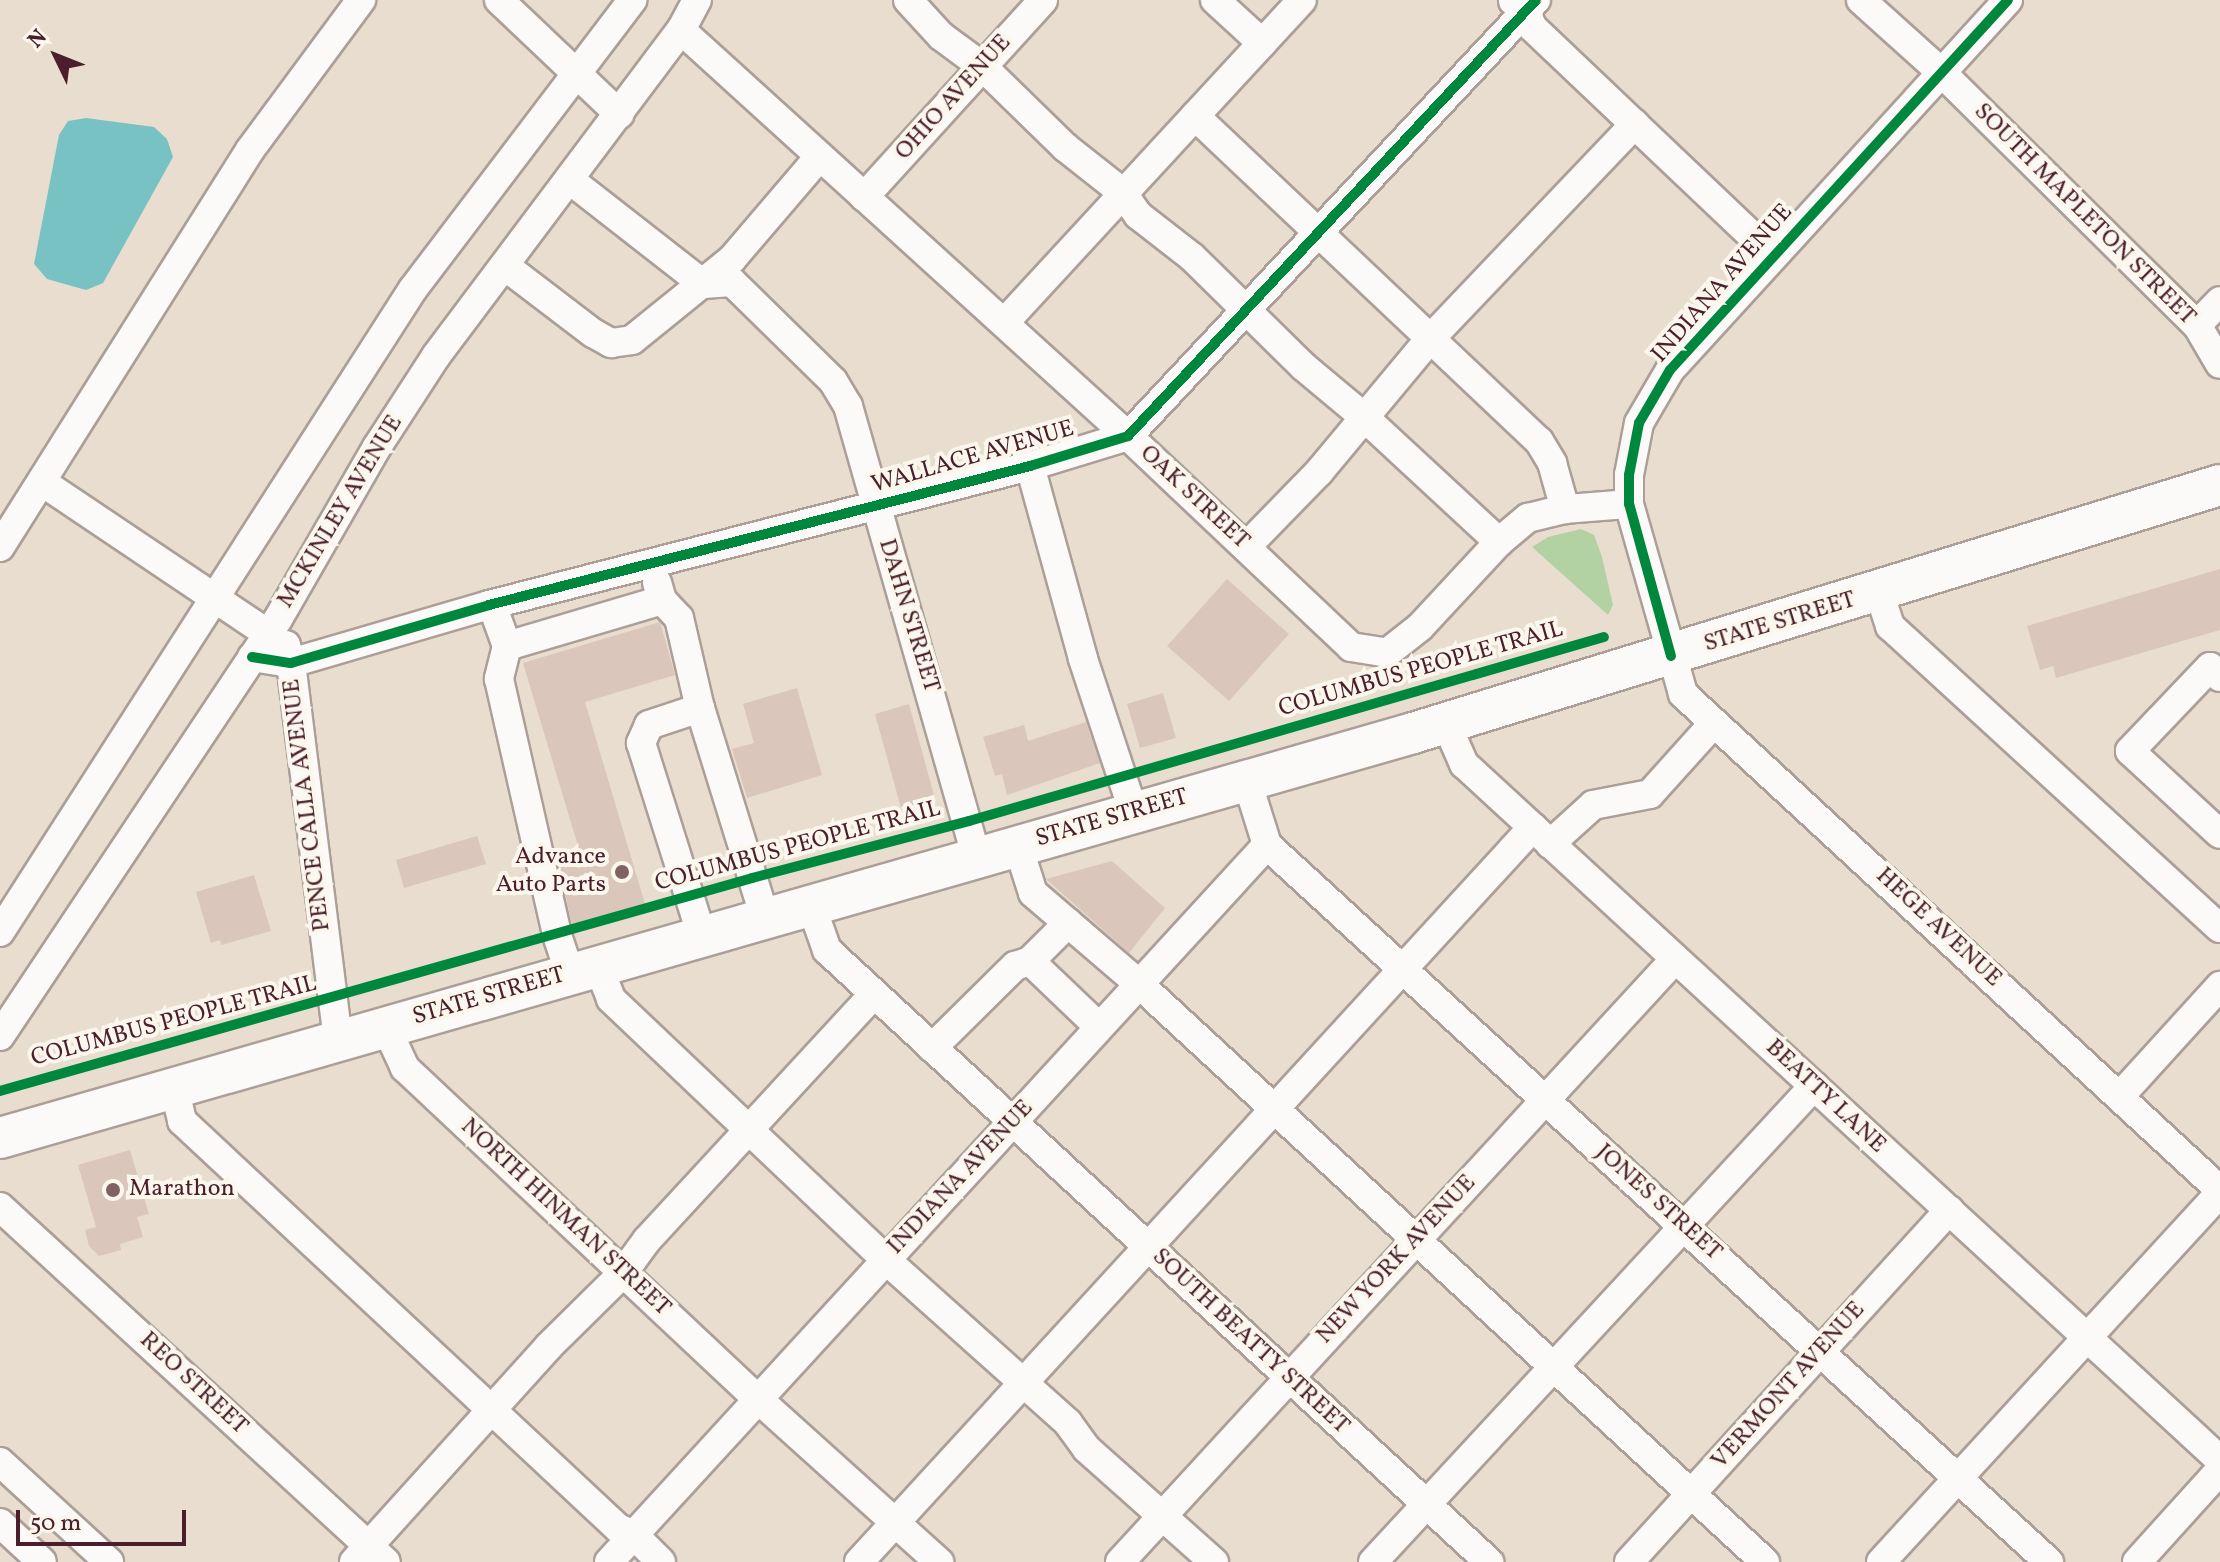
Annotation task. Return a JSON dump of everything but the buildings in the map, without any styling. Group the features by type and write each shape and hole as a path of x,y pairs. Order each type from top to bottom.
{"highway":[{"name":"STATE STREET","path":"0,1138 1446,723 2220,485"}],"street":[{"path":"0,547 250,150 361,0"},
{"path":"499,0 619,114"},
{"path":"0,932 413,289 632,0"},
{"name":"MCKINLEY AVENUE","path":"0,1036 266,637 377,447 436,356 681,30 697,0"},
{"path":"908,0 941,36 983,67 1065,147 1122,192 1138,215 1192,257 1244,311 1499,542"},
{"name":"OHIO AVENUE","path":"864,197 1043,0"},
{"path":"1215,0 1262,43"},
{"path":"1004,323 1302,0"},
{"name":"SOUTH MAPLETON STREET","path":"1861,0 1941,72 2197,325 2220,364"},
{"name":"INDIANA AVENUE","path":"1671,656 1629,504 1629,475 1639,423 1670,370 2008,0"},
{"path":"1525,4 1532,27 1772,255"},
{"path":"1128,436 1318,233 1525,4"},
{"name":"OAK STREET","path":"681,30 1128,436 1351,647 1387,653 1420,627 1499,542 1528,518 1565,509 1629,504"},
{"path":"1195,116 1539,441 1552,463 1565,509"},
{"path":"1246,547 1319,472 1430,339 1635,124"},
{"path":"505,266 611,343 632,340 732,259 820,156"},
{"name":"DAHN STREET","path":"570,180 703,284 732,282 833,381 848,406 977,858"},
{"path":"2197,325 2220,301"},
{"name":"WALLACE AVENUE","path":"266,637 291,663 492,605 876,507 1128,436"},
{"path":"1030,466 1083,659 1134,813"},
{"path":"42,482 214,598 266,637"},
{"path":"651,563 662,600 679,618 700,708 765,918"},
{"path":"1879,592 1890,626 2220,928"},
{"path":"507,646 662,600"},
{"path":"492,605 507,646 499,679 557,935 611,999 748,1130 886,1260 1068,1423 1087,1449 1214,1562"},
{"name":"PENCE CALLA AVENUE","path":"266,637 291,663 338,1041"},
{"name":"HEGE AVENUE","path":"1671,656 1683,694 2220,1192"},
{"path":"2220,677 2210,667 2130,751 2220,834"},
{"path":"700,708 649,725 641,743 702,936"},
{"name":"BEATTY LANE","path":"1446,723 1464,764 2220,1460"},
{"path":"859,1562 1403,969 1542,836 1593,805 1650,794 1714,723"},
{"path":"1247,781 1267,845"},
{"name":"INDIANA AVENUE","path":"609,1562 1267,845"},
{"name":"JONES STREET","path":"1267,845 2049,1562"},
{"path":"1018,846 1033,893 1139,984 1273,1111 1765,1562"},
{"name":"SOUTH BEATTY STREET","path":"811,905 827,950 1489,1562"},
{"path":"932,1048 1015,966 1030,961 1068,923"},
{"name":"NEW YORK AVENUE","path":"1120,1562 1675,959"},
{"path":"1030,961 1099,1027"},
{"path":"2120,1096 2220,986"},
{"path":"370,1557 492,1409 623,1273 647,1240 874,994"},
{"name":"NORTH HINMAN STREET","path":"386,1027 405,1068 758,1399 939,1562"},
{"path":"1373,1562 1814,1086"},
{"path":"174,1088 182,1121 618,1528 634,1535 661,1562"},
{"path":"1881,1562 2220,1192"},
{"name":"REO STREET","path":"0,1207 370,1557"},
{"name":"VERMONT AVENUE","path":"1629,1562 1949,1210"},
{"path":"0,1462 109,1562"},
{"path":"2137,1562 2220,1470"},
{"path":"0,1523 42,1562"}],"green space":[{"path":"1581,529 1594,535 1602,557 1613,605 1608,615 1532,547 1548,537"}],"water":[{"path":"86,118 154,127 167,139 173,157 103,283 86,290 47,279 34,264 59,135 68,121"}],"cycle path":[{"path":"252,657 291,663 489,605 1030,466 1128,436 1536,0"},
{"path":"1671,656 1629,504 1629,475 1639,423 1670,370 2008,0"},
{"name":"COLUMBUS PEOPLE TRAIL","path":"0,1091 752,878 969,821 1604,637"}],"place":[{"name":"Advance Auto Parts","path":"622,872"},
{"name":"Marathon","path":"113,1190"}]}
